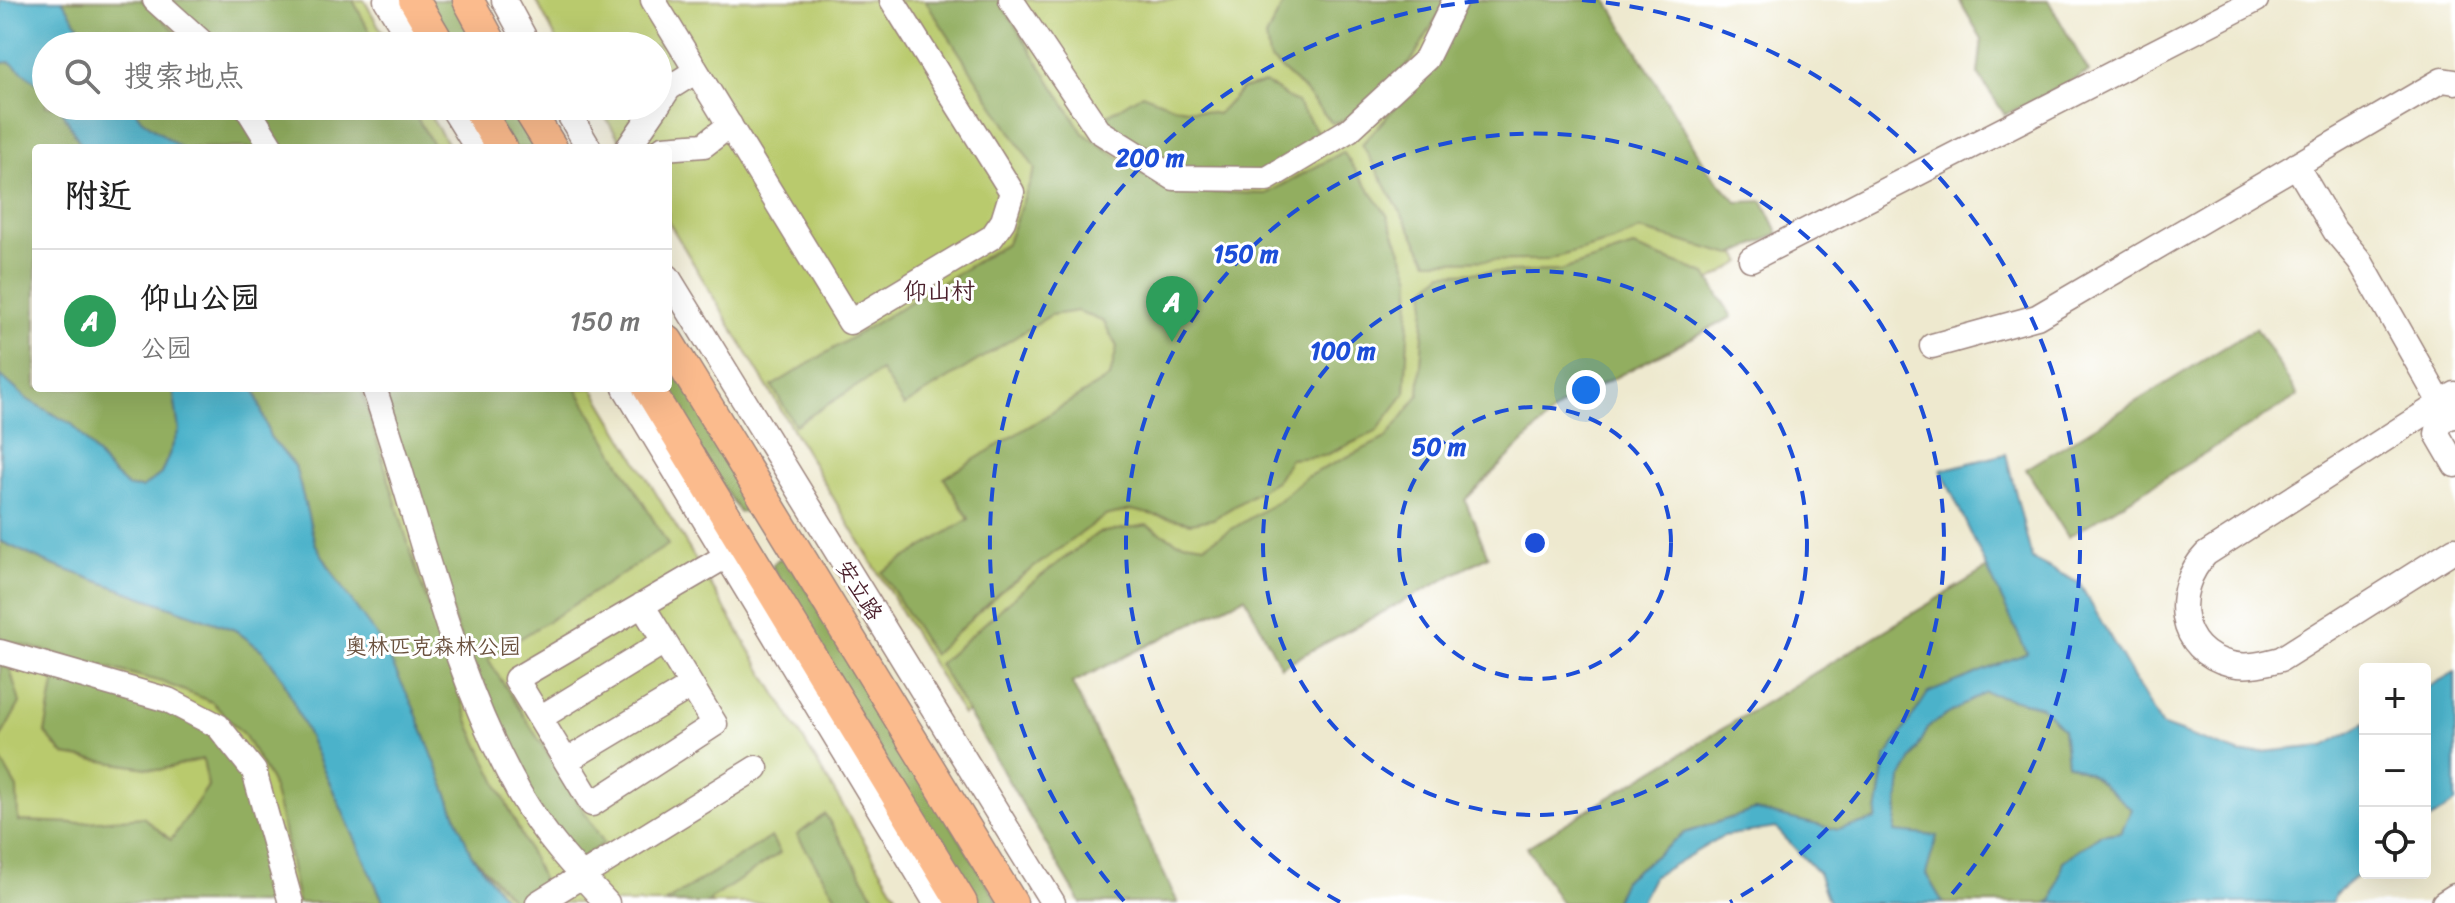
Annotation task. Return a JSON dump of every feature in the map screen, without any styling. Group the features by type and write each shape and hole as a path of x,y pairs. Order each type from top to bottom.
{"main road":[{"path":"414,0 433,32"},
{"path":"468,0 485,32"},
{"path":"485,120 500,144"},
{"path":"535,120 550,144"},
{"name":"安立路","path":"672,348 1012,903"},
{"path":"650,392 962,903"}],"street":[{"path":"155,0 190,32"},
{"path":"386,0 405,32"},
{"path":"504,0 521,32"},
{"path":"653,0 850,322 992,237 1003,221 1012,192 892,0"},
{"path":"1011,0 1099,131 1174,178 1267,179 1349,130 1426,59 1455,0"},
{"path":"1751,259 2256,0"},
{"path":"672,86 696,71"},
{"path":"1932,346 2037,317 2442,80 2455,82"},
{"path":"255,120 270,144"},
{"path":"460,120 475,144"},
{"path":"572,120 587,144"},
{"path":"631,144 648,120"},
{"path":"672,147 704,145 730,125"},
{"path":"2296,165 2335,231 2360,261 2449,408"},
{"name":"安立路","path":"672,283 815,501 1053,903"},
{"path":"375,392 448,632 478,711 521,796 567,861 607,903"},
{"path":"627,392 936,903"},
{"path":"2449,408 2437,434 2455,465"},
{"path":"2449,408 2206,554 2188,577 2184,592 2184,612 2189,631 2212,656 2227,663 2257,665 2281,659 2455,549"},
{"path":"642,605 715,724 592,804 516,679 642,605 728,555"},
{"path":"540,718 664,642"},
{"path":"0,652 168,700 218,726 254,771 291,903"},
{"path":"566,761 691,686"},
{"path":"540,902 756,768"},
{"path":"2444,903 2455,896"}],"green space":[{"name":"奥林匹克森林公园","path":"0,0 364,0 382,32 32,32 32,120 433,120 448,144 32,144 32,392 595,392 901,903 0,903"},
{"path":"62,0 142,0 176,32 83,32"},
{"path":"171,0 353,0 370,32 200,32"},
{"path":"429,0 459,0 476,32 446,32"},
{"path":"536,0 1578,0 1742,262 963,715 672,228 672,144 622,144 607,120 672,120 672,32 553,32"},
{"path":"925,0 999,0 1083,133 1146,176 1199,192 1266,194 1343,152 1387,215 1411,277 1405,394 1376,432 1324,456 1290,459 1277,480 1213,519 1191,523 1131,510 1105,516 1000,592 933,655 882,572 969,519 944,478 1110,377 1117,347 1104,322 1078,311 1051,315 904,406 881,371 795,425 772,386 1007,243 1035,169"},
{"path":"1285,0 1447,0 1412,60 1354,118 1332,123 1302,88 1269,58 1266,37"},
{"path":"1467,0 1607,0 1708,170 1737,202 1763,201 1779,234 1732,255 1640,230 1546,260 1428,261 1362,144 1420,76 1446,39"},
{"path":"1959,0 2048,0 2089,72 2005,115 1978,74 1982,39"},
{"path":"10,62 32,79 32,120 67,120 81,144 32,144 32,392 174,392 179,430 161,474 143,488 128,487 110,471 73,425 28,400 0,375 0,63"},
{"path":"1265,83 1297,103 1320,135 1264,175 1174,169 1100,120 1142,94 1175,107 1218,114 1242,89"},
{"path":"141,120 242,120 258,144 175,144"},
{"path":"264,120 418,120 433,144 277,144"},
{"path":"497,120 528,120 543,144 512,144"},
{"path":"1633,247 1706,274 1732,317 1560,406 1465,500 1488,556 1281,667 1245,597 1072,683 1178,903 1081,903 939,664 1021,591 1098,533 1147,525 1176,541 1205,545 1277,502 1306,477 1386,438 1419,395 1426,288 1443,273 1559,271"},
{"path":"2256,328 2298,396 2068,537 2026,469"},
{"path":"672,358 756,504 749,512 739,512 662,392 672,392"},
{"path":"255,392 362,392 416,569 471,728 544,883 514,902 471,854 413,706 315,543 295,466 270,437"},
{"path":"380,392 578,392 668,545 488,659 604,843 576,861 522,784 482,705"},
{"path":"0,541 50,564 235,630 263,651 282,677 384,903 298,903 271,781 245,736 212,702 162,682 0,639"},
{"path":"787,557 999,903 970,903 772,566 777,560"},
{"path":"1988,568 2028,653 1928,694 1886,757 1876,820 1838,830 1755,810 1685,833 1624,880 1614,903 1561,903 1527,847"},
{"path":"0,665 10,669 20,703 0,739"},
{"path":"55,678 192,718 232,756 256,813 279,903 0,903 0,759 17,788 18,821 76,823 143,817 171,840 208,786 203,759 159,770 64,755 45,733"},
{"path":"1985,692 2042,707 2063,729 2067,763 2090,774 2132,809 2121,832 2100,835 2063,861 2053,900 2047,903 1943,903 1895,833 1901,779 1930,725"},
{"path":"825,814 878,903 840,903 797,835"},
{"path":"771,837 780,853 710,900 710,903 664,903"}],"water":[{"path":"0,0 62,0 83,32 32,32 32,79 10,62 0,63"},
{"path":"67,120 142,120 175,144 81,144"},
{"path":"0,375 28,400 73,425 110,471 128,487 142,488 161,474 179,430 174,392 255,392 270,437 295,466 315,543 337,581 381,642 413,706 471,854 508,903 384,903 282,677 263,651 235,630 50,564 0,541"},
{"path":"2006,454 2032,559 2079,583 2161,725 2241,754 2324,746 2359,726 2359,874 2335,894 2332,903 2047,903 2053,900 2063,861 2100,835 2121,832 2132,809 2090,774 2067,763 2063,729 2042,707 1985,692 1930,725 1901,779 1895,832 1937,836 1926,874 1943,903 1829,903 1818,873 1776,828 1723,836 1653,877 1640,903 1614,903 1624,880 1685,833 1755,810 1838,830 1876,820 1886,757 1928,693 2027,653 1941,470"},
{"path":"2455,672 2455,803 2431,819 2431,735 2431,686"}],"place":[{"name":"仰山公园","path":"1172,342"}],"district":[{"name":"仰山村","path":"939,291"}]}
